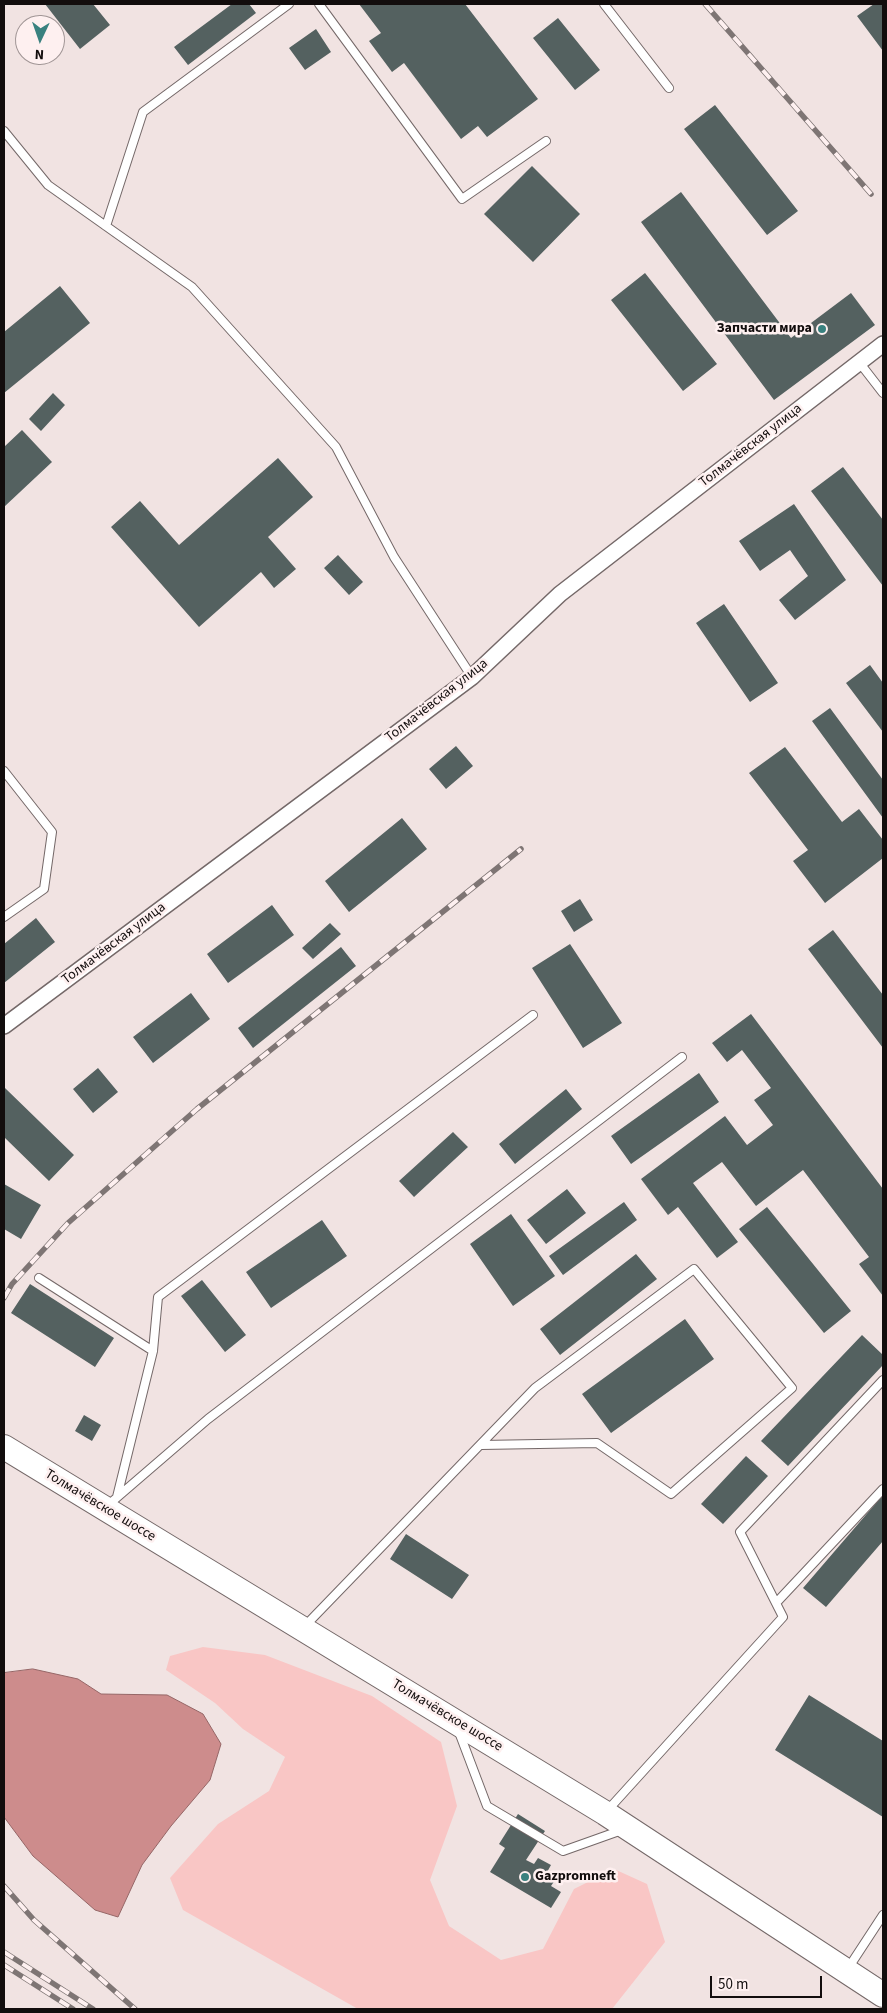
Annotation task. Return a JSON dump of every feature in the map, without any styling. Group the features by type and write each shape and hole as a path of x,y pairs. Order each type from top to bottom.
{"main road":[{"name":"Толмачёвское шоссе","path":"4,1447 110,1503 303,1629 605,1813 883,1995"}],"street":[{"name":"Толмачёвская улица","path":"4,1026 472,677 560,594 883,344"}],"lane":[{"path":"106,226 142,112 289,4"},
{"path":"319,4 462,199 546,141"},
{"path":"604,4 669,88"},
{"path":"4,131 48,185 192,287 336,447 394,557 472,677"},
{"path":"859,362 883,393"},
{"path":"4,770 52,832 44,889 4,917"},
{"path":"110,1503 153,1351 158,1297 533,1015"},
{"path":"110,1503 208,1419 682,1057"},
{"path":"303,1629 535,1388 694,1269 792,1388 672,1494 597,1443 481,1445"},
{"path":"39,1278 153,1351"},
{"path":"605,1813 783,1617 740,1532 883,1380"},
{"path":"776,1603 883,1489"},
{"path":"455,1720 487,1806 563,1851 627,1829"},
{"path":"847,1970 883,1915"}],"shaded area":[{"path":"203,1647 265,1655 372,1696 441,1742 457,1806 430,1880 449,1926 501,1960 543,1949 574,1889 614,1869 647,1884 665,1942 612,2009 358,2009 183,1910 170,1878 218,1824 269,1791 285,1757 243,1729 215,1703 166,1670 170,1656"},
{"path":"33,1669 78,1679 101,1694 167,1695 203,1714 221,1744 210,1780 171,1826 142,1865 118,1917 95,1910 33,1856 4,1817 4,1673"}],"building":[{"path":"45,4 93,4 110,25 80,49 65,30 65,15 54,15"},
{"path":"232,4 249,4 256,13 188,65 174,47"},
{"path":"359,4 465,4 538,99 487,137 478,126 461,139 404,63 392,72 369,41 381,33"},
{"path":"874,4 883,4 883,51 857,16"},
{"path":"558,18 600,70 575,90 533,38"},
{"path":"316,29 331,52 305,70 289,48"},
{"path":"715,105 798,211 767,235 684,129"},
{"path":"532,166 580,214 533,262 484,214"},
{"path":"681,192 791,338 851,293 875,325 774,400 641,222"},
{"path":"645,273 717,364 683,391 611,300"},
{"path":"60,286 90,323 4,393 4,332"},
{"path":"53,393 65,405 41,431 29,419"},
{"path":"22,430 52,462 4,507 4,447"},
{"path":"278,458 313,497 268,537 296,569 274,588 261,572 199,627 111,527 140,501 179,545"},
{"path":"843,467 883,520 883,586 811,491"},
{"path":"794,504 846,580 795,620 779,600 808,576 790,550 760,571 739,541"},
{"path":"338,555 363,582 349,595 324,568"},
{"path":"724,604 778,683 750,702 696,623"},
{"path":"870,665 883,683 883,732 846,683"},
{"path":"830,708 883,780 883,818 812,721"},
{"path":"456,746 473,766 446,789 429,769"},
{"path":"785,747 842,822 859,809 883,840 883,858 825,903 793,861 808,850 749,773"},
{"path":"402,818 427,849 349,912 325,881"},
{"path":"580,899 593,920 574,932 561,911"},
{"path":"272,905 294,935 228,983 207,954"},
{"path":"36,918 55,942 4,983 4,944"},
{"path":"330,923 341,934 313,959 302,948"},
{"path":"833,930 883,995 883,1048 808,949"},
{"path":"570,944 622,1023 583,1048 532,968"},
{"path":"341,947 356,966 253,1048 238,1028"},
{"path":"191,993 210,1019 153,1063 133,1037"},
{"path":"751,1014 883,1189 883,1296 859,1264 869,1257 803,1170 756,1206 722,1162 693,1183 738,1242 717,1258 678,1207 668,1215 641,1179 725,1116 747,1145 773,1125 754,1100 771,1088 742,1050 727,1062 712,1043"},
{"path":"98,1068 118,1092 93,1113 73,1089"},
{"path":"699,1073 719,1102 631,1164 611,1136"},
{"path":"5,1088 74,1155 49,1181 4,1137"},
{"path":"566,1089 582,1109 515,1164 499,1144"},
{"path":"453,1132 468,1147 414,1197 399,1181"},
{"path":"4,1184 41,1205 21,1239 4,1229"},
{"path":"567,1189 586,1213 546,1244 527,1220"},
{"path":"624,1202 637,1220 563,1275 549,1256"},
{"path":"767,1207 851,1311 824,1333 739,1229"},
{"path":"511,1214 555,1276 513,1306 470,1244"},
{"path":"322,1220 347,1256 271,1308 246,1272"},
{"path":"636,1254 657,1279 560,1355 540,1329"},
{"path":"202,1280 246,1335 225,1352 181,1296"},
{"path":"30,1284 114,1338 95,1367 11,1313"},
{"path":"685,1319 714,1359 611,1433 582,1394"},
{"path":"862,1335 883,1355 883,1365 788,1466 761,1441"},
{"path":"84,1415 101,1425 92,1441 75,1431"},
{"path":"746,1456 768,1476 723,1524 701,1504"},
{"path":"883,1495 883,1541 826,1607 803,1588"},
{"path":"406,1534 469,1575 452,1599 390,1559"},
{"path":"809,1695 883,1741 883,1817 775,1750"},
{"name":"Gazpromneft","path":"518,1814 545,1831 526,1860 534,1864 538,1858 551,1865 546,1874 555,1880 551,1886 561,1892 551,1908 490,1872 505,1848 499,1844"}],"railway":[{"path":"705,4 871,194"},
{"path":"4,1298 12,1284 68,1223 197,1109 521,849"},
{"path":"4,1886 34,1920 135,2009"},
{"path":"4,1952 93,2009"},
{"path":"4,1965 73,2009"}],"place":[{"name":"Запчасти мира","path":"822,329"},
{"name":"Gazpromneft","path":"525,1877"}]}
